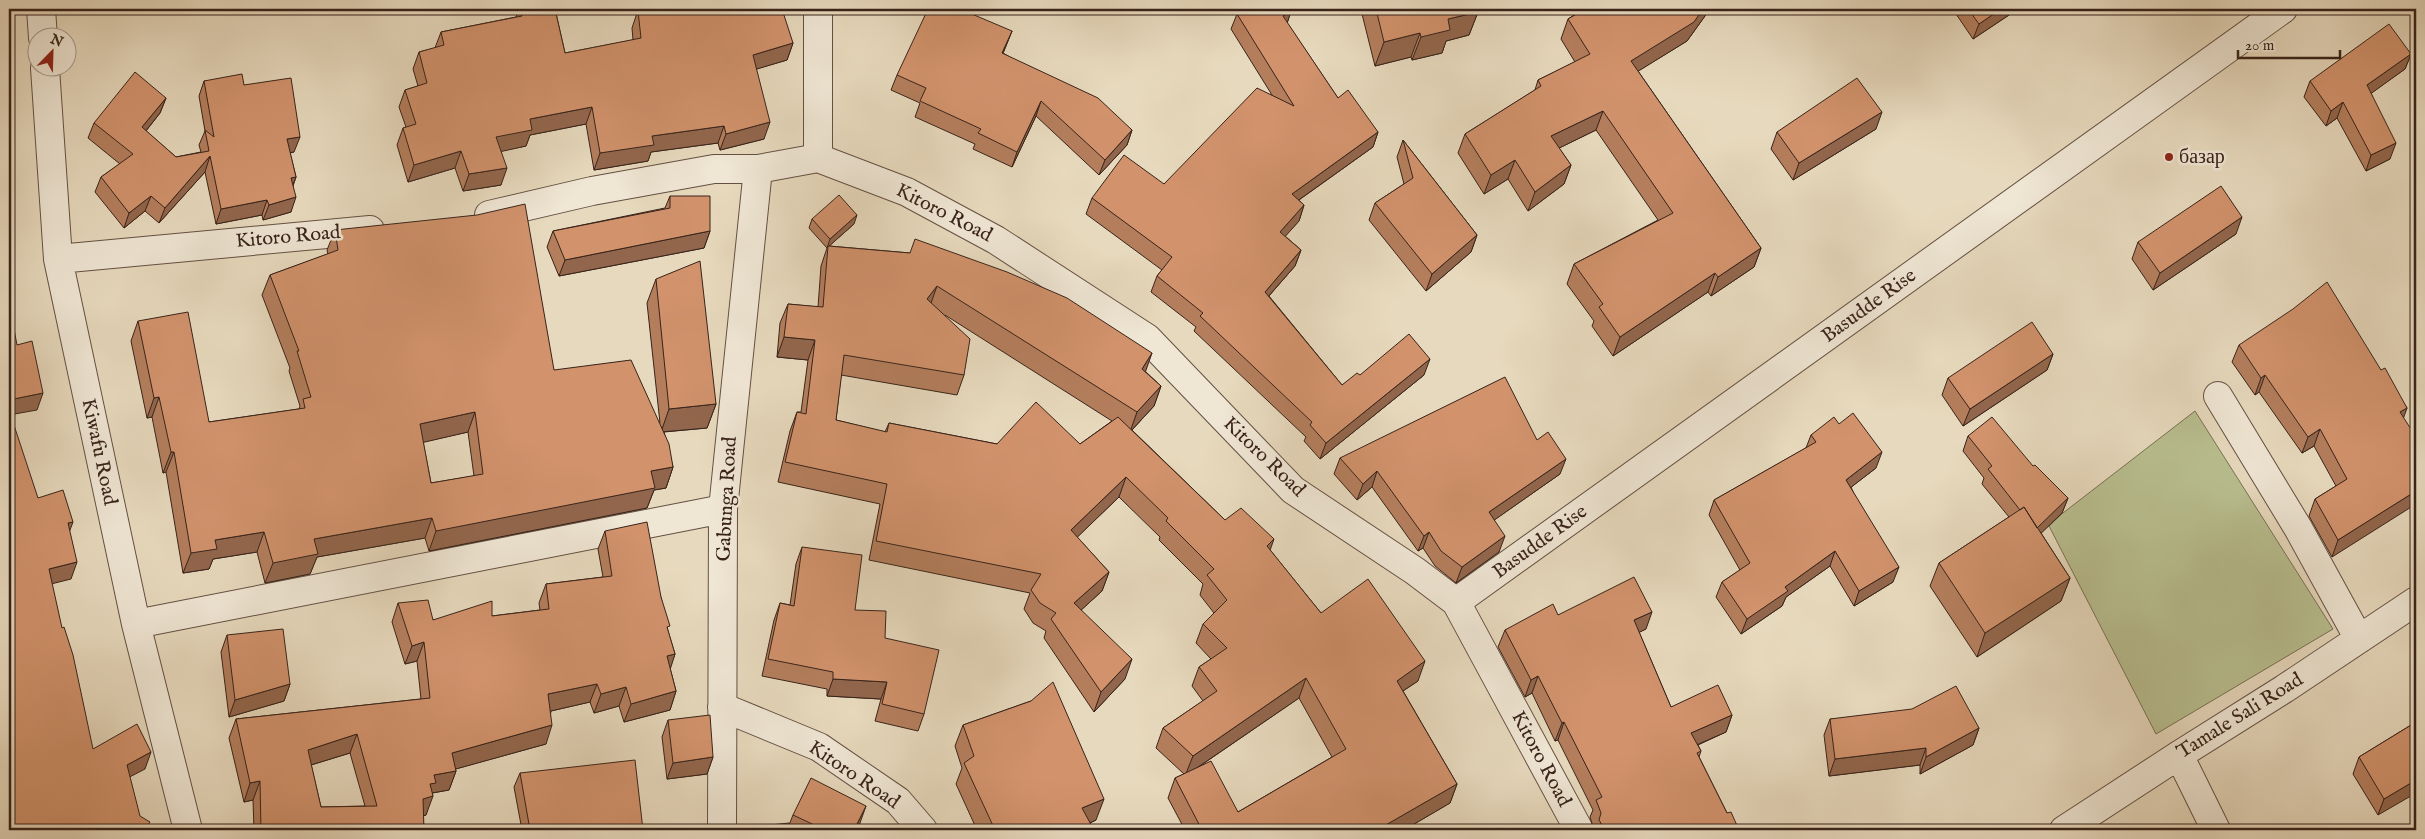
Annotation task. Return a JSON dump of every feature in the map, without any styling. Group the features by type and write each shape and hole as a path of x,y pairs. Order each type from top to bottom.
{"street":[{"path":"41,9 42,28"},
{"path":"468,220 592,192 714,169 758,169 818,158 818,9"},
{"name":"Basudde Rise","path":"1456,602 2283,9"},
{"name":"Kiwafu Road","path":"46,78 58,259 136,624 188,830"},
{"name":"Kitoro Road","path":"818,158 907,192 996,240 1147,338 1293,490 1415,571 1456,602 1579,830"},
{"name":"Gabunga Road","path":"722,830 723,509 758,169"},
{"name":"Kitoro Road","path":"58,259 399,227"},
{"path":"2218,396 2298,528 2359,639"},
{"path":"136,624 723,509"},
{"name":"Tamale Sali Road","path":"2064,830 2284,689 2416,601"},
{"name":"Kitoro Road","path":"722,707 819,747 898,801 923,830"},
{"path":"2179,755 2216,830"}],"green space":[{"path":"2195,411 2333,629 2156,734 2049,526 2063,513"}],"building":[{"path":"520,9 555,9 565,53 641,38 638,11 646,9 766,9 766,11 782,9 793,43 753,55 770,122 726,134 724,126 652,136 654,145 600,153 592,107 530,119 532,130 496,137 507,168 469,174 461,151 414,165 403,128 416,124 405,90 427,83 419,52 444,45 441,32 522,16"},
{"path":"928,9 960,9 1012,31 1002,53 1098,98 1132,130 1105,160 1041,101 1017,152 978,133 981,129 920,101 926,88 897,75"},
{"path":"1245,9 1290,9 1291,11 1283,16 1338,98 1348,90 1378,132 1292,194 1304,205 1280,232 1301,250 1265,292 1342,385 1357,373 1360,375 1409,334 1430,359 1326,443 1310,425 1312,422 1200,316 1203,313 1157,276 1172,257 1092,198 1124,155 1164,184 1257,88 1294,106 1237,14"},
{"path":"1376,9 1477,9 1478,12 1448,19 1450,30 1421,37 1420,33 1384,42"},
{"path":"1585,9 1703,9 1694,22 1631,61 1761,248 1718,277 1715,273 1620,337 1599,307 1603,304 1574,264 1673,213 1603,111 1551,136 1571,165 1535,192 1515,160 1491,175 1465,134 1541,86 1538,80 1590,54 1568,19"},
{"path":"1968,9 2001,9 1979,24"},
{"path":"2389,24 2411,54 2367,85 2396,143 2371,155 2343,102 2331,111 2310,81"},
{"path":"135,72 166,98 142,127 176,157 209,151 205,130 214,137 204,81 242,74 244,85 291,78 300,137 287,139 296,177 291,178 296,197 269,205 267,200 221,209 210,156 165,208 151,196 129,213 101,177 133,154 94,123"},
{"path":"1857,78 1882,112 1799,163 1777,132"},
{"path":"1403,140 1477,235 1432,274 1375,203 1413,178"},
{"path":"2221,186 2242,217 2160,273 2138,242"},
{"path":"839,195 857,215 830,239 812,219"},
{"path":"670,196 710,196 710,231 565,260 553,231 670,208"},
{"path":"525,204 554,370 631,360 669,444 673,467 651,471 655,488 436,531 432,518 314,539 318,554 273,563 264,532 215,540 217,549 191,553 174,452 171,452 159,397 154,398 138,321 188,312 209,422 305,408 303,399 311,397 297,351 299,351 270,275 338,250 335,230 477,215","holes":["475,412 483,474 431,483 420,424"]},
{"path":"915,239 1007,272 1067,298 1152,353 1142,369 1161,386 1137,412 937,286 927,299 970,339 964,375 844,355 836,420 887,432 889,423 997,444 1036,402 1080,444 1118,417 1225,520 1241,508 1274,539 1267,546 1321,613 1368,579 1425,661 1397,681 1457,784 1377,830 1202,830 1175,778 1211,761 1238,812 1346,749 1306,678 1193,756 1163,728 1217,691 1199,667 1227,648 1203,624 1227,600 1207,575 1214,569 1166,521 1168,518 1126,477 1071,530 1109,572 1074,603 1132,659 1101,692 1051,619 1056,613 1040,603 1031,590 1041,574 876,541 887,484 785,462 797,412 806,414 815,340 784,337 788,304 823,307 828,246 910,253"},
{"path":"700,261 716,404 669,409 656,279"},
{"path":"2327,282 2381,370 2385,368 2407,408 2400,412 2416,437 2416,491 2338,540 2315,499 2347,479 2320,429 2308,437 2265,375 2261,378 2239,345 2293,309"},
{"path":"9,303 17,345 32,341 43,393 9,400"},
{"path":"2032,322 2053,354 1970,409 1948,378"},
{"path":"1505,377 1537,440 1548,432 1566,459 1489,512 1505,536 1462,567 1441,551 1429,532 1424,536 1377,471 1363,484 1340,458"},
{"path":"9,410 38,498 63,490 73,522 68,523 77,562 49,569 62,628 64,627 73,655 93,749 137,724 151,752 127,765 140,816 150,822 145,830 9,830"},
{"path":"1853,413 1882,452 1846,480 1899,567 1859,591 1835,551 1785,587 1788,591 1747,619 1722,582 1750,563 1714,500 1816,442 1811,435 1834,417 1839,424"},
{"path":"1992,417 2033,466 2035,465 2068,498 2037,528 2024,507 2020,510 1988,469 1992,466 1968,436"},
{"path":"2024,507 2070,578 1985,633 1939,563"},
{"path":"647,522 661,597 670,626 667,627 675,654 667,656 676,691 631,704 626,687 601,694 597,684 548,694 552,725 452,753 456,771 434,775 436,783 430,784 433,796 423,799 424,830 261,830 260,781 250,783 236,719 430,698 424,642 412,646 398,603 428,600 433,620 492,601 492,616 549,609 546,584 612,576 605,531","holes":["357,734 377,806 321,807 308,750"]},
{"path":"802,547 862,555 855,610 886,611 885,638 939,650 924,714 882,704 887,682 833,679 833,672 768,659 780,603 794,606"},
{"path":"1634,577 1652,612 1634,620 1671,707 1718,685 1732,715 1691,733 1701,751 1697,753 1727,813 1731,812 1739,830 1605,830 1599,820 1601,813 1596,800 1602,797 1538,676 1531,680 1505,630 1553,604 1558,615"},
{"path":"283,629 290,684 235,700 227,635"},
{"path":"1053,682 1104,799 1082,808 1094,830 995,830 964,763 974,756 963,725 1031,701"},
{"path":"1956,686 1979,728 1926,757 1926,748 1835,759 1830,719 1912,709"},
{"path":"710,715 713,757 673,763 668,720"},
{"path":"2416,722 2416,780 2384,799 2359,757"},
{"path":"635,760 643,830 530,830 520,773"},
{"path":"811,778 866,806 854,830 825,830 793,815"},
{"path":"789,823 790,830 743,830 743,828"}],"place":[{"name":"базар","path":"2169,157"}]}
